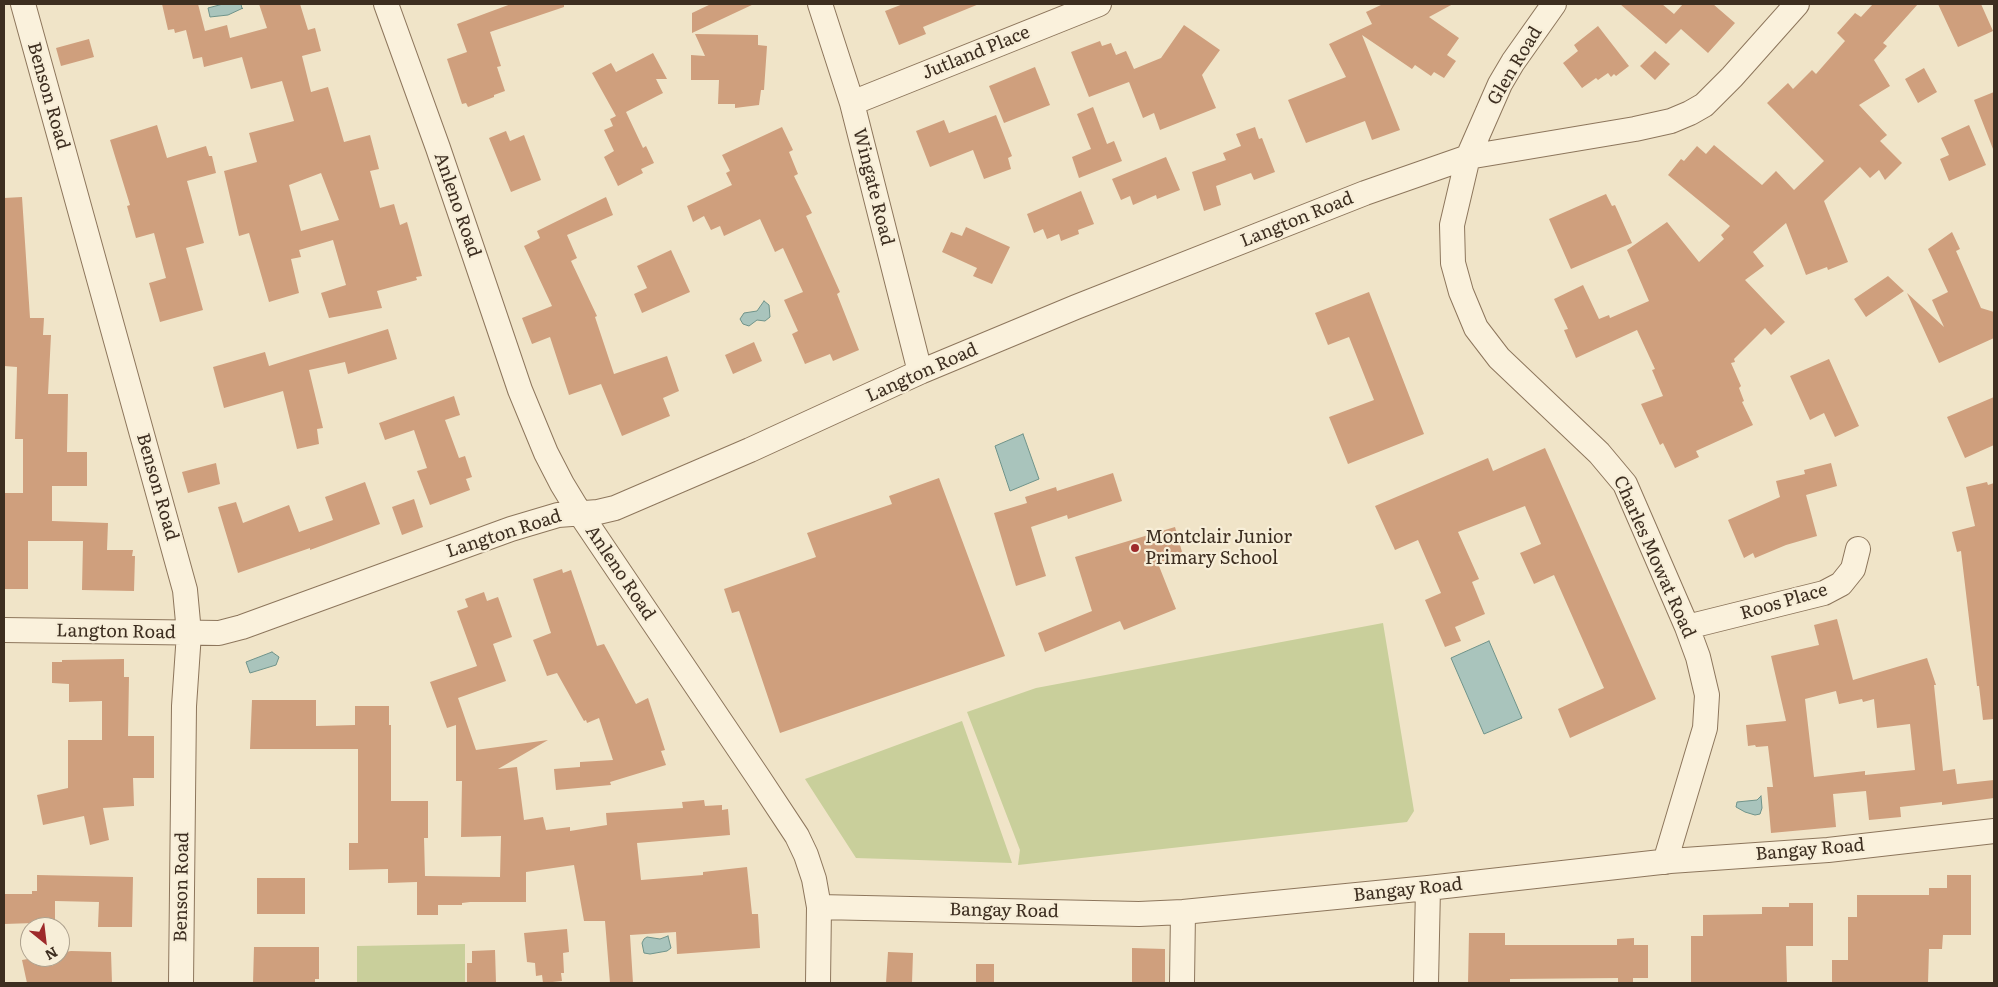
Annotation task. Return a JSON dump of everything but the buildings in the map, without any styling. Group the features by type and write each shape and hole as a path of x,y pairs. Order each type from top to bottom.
{"street":[{"name":"Benson Road","path":"22,4 185,590 189,633 184,706 182,983"},
{"name":"Anleno Road","path":"386,4 438,148 520,390 546,453 562,484 580,512 797,836 814,879 819,906 818,983"},
{"name":"Wingate Road","path":"820,4 852,103 920,372"},
{"name":"Jutland Place","path":"852,103 1099,4"},
{"name":"Glen Road","path":"1468,157 1500,84 1513,62 1554,4"},
{"name":"Langton Road","path":"4,630 219,633 242,627 511,529 558,515 598,512 615,508 750,450 920,372 1076,307 1365,193 1468,157 1635,129 1671,121 1690,113 1704,105 1732,77 1797,4"},
{"name":"Charles Mowat Road","path":"1468,157 1452,225 1453,263 1461,292 1476,328 1499,358 1600,453 1625,484 1687,627 1698,657 1707,695 1705,728 1664,862"},
{"name":"Roos Place","path":"1687,627 1824,593 1841,584 1853,569 1858,549"},
{"name":"Bangay Road","path":"819,906 1139,914 1183,912 1664,862 1828,850 1994,832"},
{"path":"1426,983 1428,888"},
{"path":"1182,983 1183,912"}],"green space":[{"path":"1383,623 1414,811 1407,822 1018,865 1020,850 967,712 1036,688"},
{"path":"962,721 1012,863 856,858 805,779"},
{"path":"465,944 465,983 357,983 357,946"}],"water":[{"path":"223,4 241,4 242,9 228,15 210,17 208,8"},
{"path":"764,301 769,305 770,317 765,321 757,320 749,326 743,324 740,319 744,313 757,311"},
{"path":"1023,434 1039,479 1010,491 995,446"},
{"path":"1489,641 1522,718 1484,734 1451,658"},
{"path":"272,652 279,657 276,665 250,673 246,662"},
{"path":"1761,796 1762,808 1760,814 1755,815 1736,807 1737,802 1757,800"},
{"path":"668,936 671,948 667,951 650,954 644,953 642,943 644,939 647,937 660,939"}],"place":[{"name":"Montclair Junior Primary School","path":"1135,548"}]}
